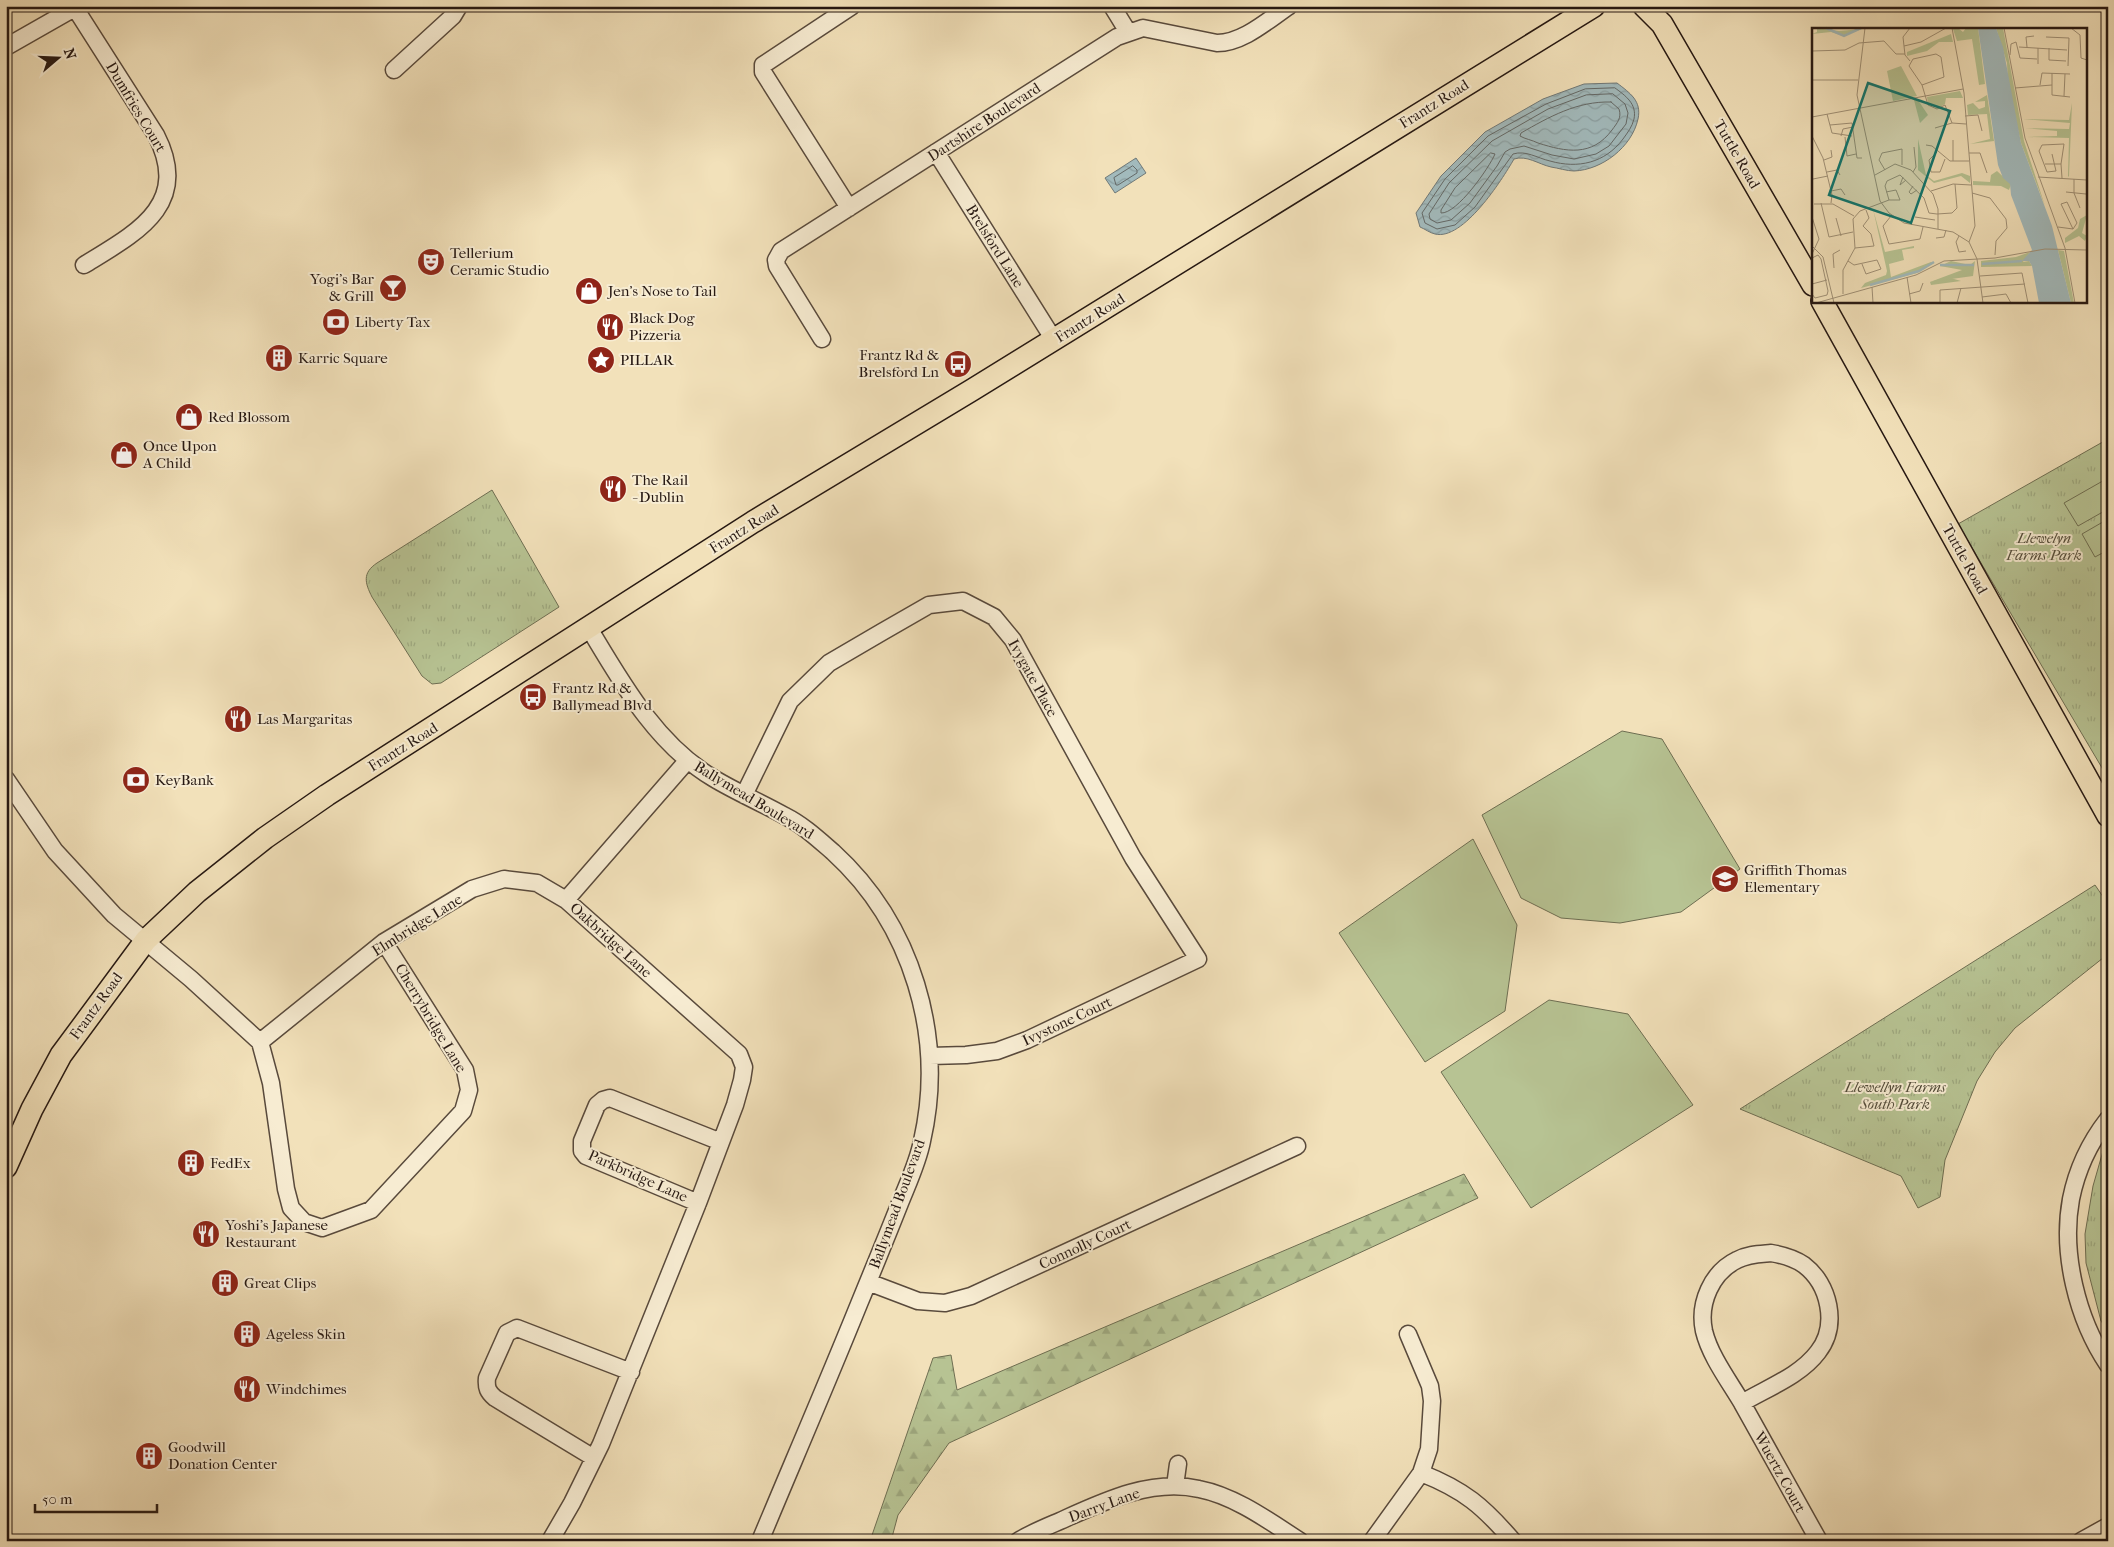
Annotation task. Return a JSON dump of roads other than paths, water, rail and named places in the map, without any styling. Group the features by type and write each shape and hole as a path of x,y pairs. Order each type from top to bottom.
{"main road":[{"name":"Frantz Road","path":"6,1167 32,1109 61,1055 146,940 197,892 265,838 327,795 753,522 1054,340 1592,6"},
{"name":"Tuttle Road","path":"1644,6 1660,15 1812,283"},
{"name":"Tuttle Road","path":"1823,302 2108,816"}],"street":[{"path":"394,70 453,16 459,6"},
{"path":"849,208 765,78 763,65 852,6"},
{"path":"1112,6 1128,32"},
{"name":"Dartshire Boulevard","path":"822,339 777,266 776,260 781,251 1117,37 1143,28 1158,29 1228,43 1289,6"},
{"path":"6,47 77,7"},
{"name":"Dumfries Court","path":"77,7 156,134 164,151 167,170 167,188 160,205 136,233 84,266"},
{"name":"Brelsford Lane","path":"936,152 1054,340"},
{"name":"Ivygate Place","path":"744,795 790,701 829,663 929,605 963,601 994,617 1013,640 1133,858 1198,959"},
{"name":"Ballymead Boulevard","path":"589,628 628,692 655,727 688,761 712,778 787,817 816,836 862,881 878,902 894,929 910,963 925,1017 930,1056 930,1090 922,1141 909,1180 868,1282 760,1541"},
{"name":"Oakbridge Lane","path":"688,761 566,900 739,1054 744,1066"},
{"path":"6,779 55,851 114,915 146,940 260,1042"},
{"name":"Elmbridge Lane","path":"260,1042 384,942 472,889 504,879 537,883 566,900"},
{"name":"Cherrybridge Lane","path":"260,1042 271,1083 291,1208 304,1222 322,1228 371,1210 463,1111 470,1090 465,1070 384,942"},
{"name":"Ivystone Court","path":"930,1056 997,1051 1027,1040 1198,959"},
{"name":"Parkbridge Lane","path":"550,1541 572,1503 594,1458 631,1372 735,1105 744,1066"},
{"name":"Parkbridge Lane","path":"698,1203 586,1156 582,1151 582,1141 597,1105 603,1100 610,1098 721,1142"},
{"path":"2108,1118 2093,1139 2082,1165 2071,1199 2068,1241 2072,1269 2088,1326 2108,1365"},
{"name":"Connolly Court","path":"868,1282 918,1301 945,1303 971,1296 1296,1146"},
{"name":"Wuertz Court","path":"1742,1403 1797,1372 1818,1352 1826,1339 1829,1325 1829,1308 1824,1292 1816,1276 1788,1256 1771,1253 1754,1254 1738,1259 1724,1269 1712,1282 1702,1314 1704,1331 1710,1348 1819,1541"},
{"path":"594,1458 495,1398 489,1393 486,1386 486,1378 507,1332 517,1328 631,1372"},
{"path":"1372,1541 1421,1473 1429,1449 1432,1401 1426,1374 1408,1334"},
{"path":"1175,1486 1178,1464"},
{"path":"1421,1473 1464,1492 1485,1510 1513,1541"},
{"name":"Darry Lane","path":"1018,1541 1112,1499 1149,1489 1175,1486 1198,1488 1222,1496 1271,1522 1300,1541"},
{"path":"2081,1541 2108,1526"}],"water":[{"path":"1617,83 1637,102 1639,113 1635,129 1629,139 1614,155 1585,170 1574,171 1551,167 1523,158 1514,159 1491,194 1469,219 1457,228 1446,234 1435,234 1420,227 1416,213 1441,176 1485,132 1543,99 1584,84"},
{"path":"1136,158 1146,173 1115,193 1105,178"}],"place":[{"name":"Tellerium Ceramic Studio","path":"431,262"},
{"name":"Yogi's Bar & Grill","path":"393,288"},
{"name":"Jen's Nose to Tail","path":"589,291"},
{"name":"Liberty Tax","path":"336,322"},
{"name":"Black Dog Pizzeria","path":"610,327"},
{"name":"Karric Square","path":"279,358"},
{"name":"PILLAR","path":"601,360"},
{"name":"Frantz Rd & Brelsford Ln","path":"958,364"},
{"name":"Red Blossom","path":"189,417"},
{"name":"Once Upon A Child","path":"124,455"},
{"name":"The Rail - Dublin","path":"613,489"},
{"name":"Frantz Rd & Ballymead Blvd","path":"533,697"},
{"name":"Las Margaritas","path":"238,719"},
{"name":"KeyBank","path":"136,780"},
{"name":"Griffith Thomas Elementary","path":"1725,879"},
{"name":"FedEx","path":"191,1163"},
{"name":"Yoshi's Japanese Restaurant","path":"206,1234"},
{"name":"Great Clips","path":"225,1283"},
{"name":"Ageless Skin","path":"247,1334"},
{"name":"Windchimes","path":"247,1389"},
{"name":"Goodwill Donation Center","path":"149,1456"}],"park label":[{"name":"Llewelyn Farms Park","path":"2044,546"},
{"name":"Llewellyn Farms South Park","path":"1895,1096"}]}
